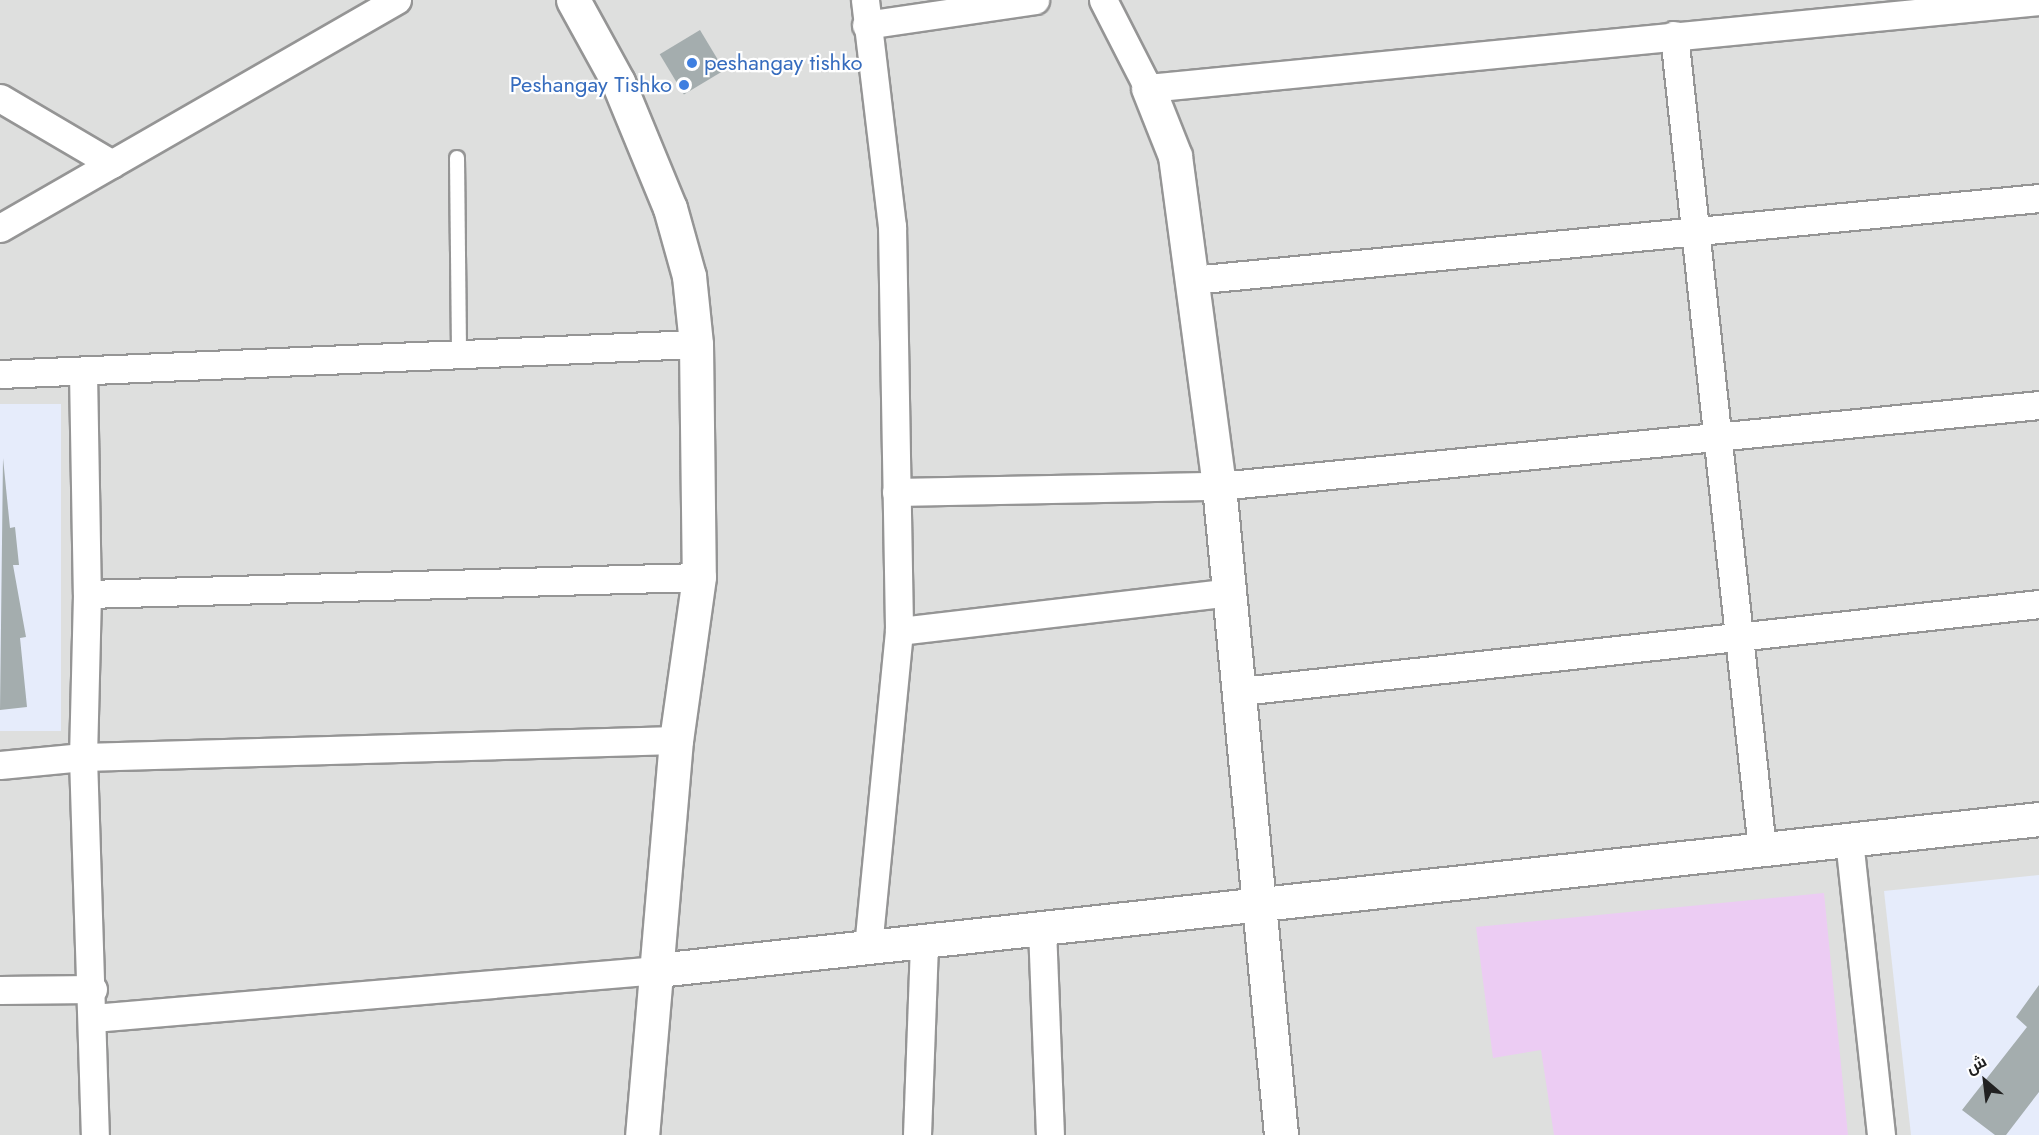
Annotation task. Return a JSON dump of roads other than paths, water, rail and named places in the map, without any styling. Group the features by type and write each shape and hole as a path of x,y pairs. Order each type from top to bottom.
{"street":[{"path":"0,228 397,0"},
{"path":"573,0 618,82 670,208 689,276 696,344 699,577 676,740 642,1135"},
{"path":"868,947 899,631 892,226 866,12 1035,0"},
{"path":"1103,0 1148,88 1174,156 1219,486 1241,691 1281,1135"},
{"path":"1148,88 2039,1"},
{"path":"1674,35 1762,849"},
{"path":"0,98 112,164"},
{"path":"1192,280 1695,234 2039,198"},
{"path":"0,374 83,372 459,351 696,344"},
{"path":"83,372 87,594 82,757 93,988 95,1135"},
{"path":"896,492 1219,486 1718,440 2039,405"},
{"path":"87,594 699,577"},
{"path":"899,631 1230,592"},
{"path":"1241,691 2039,604"},
{"path":"0,765 82,757 676,740"},
{"path":"93,1018 658,970 2039,819"},
{"path":"1849,840 1881,1135"},
{"path":"1042,928 1050,1135"},
{"path":"917,1135 924,941"},
{"path":"0,990 93,988"}],"lane":[{"path":"457,158 459,351"}],"place":[{"name":"peshangay tishko","path":"692,63"},
{"name":"Peshangay Tishko","path":"684,85"}]}
